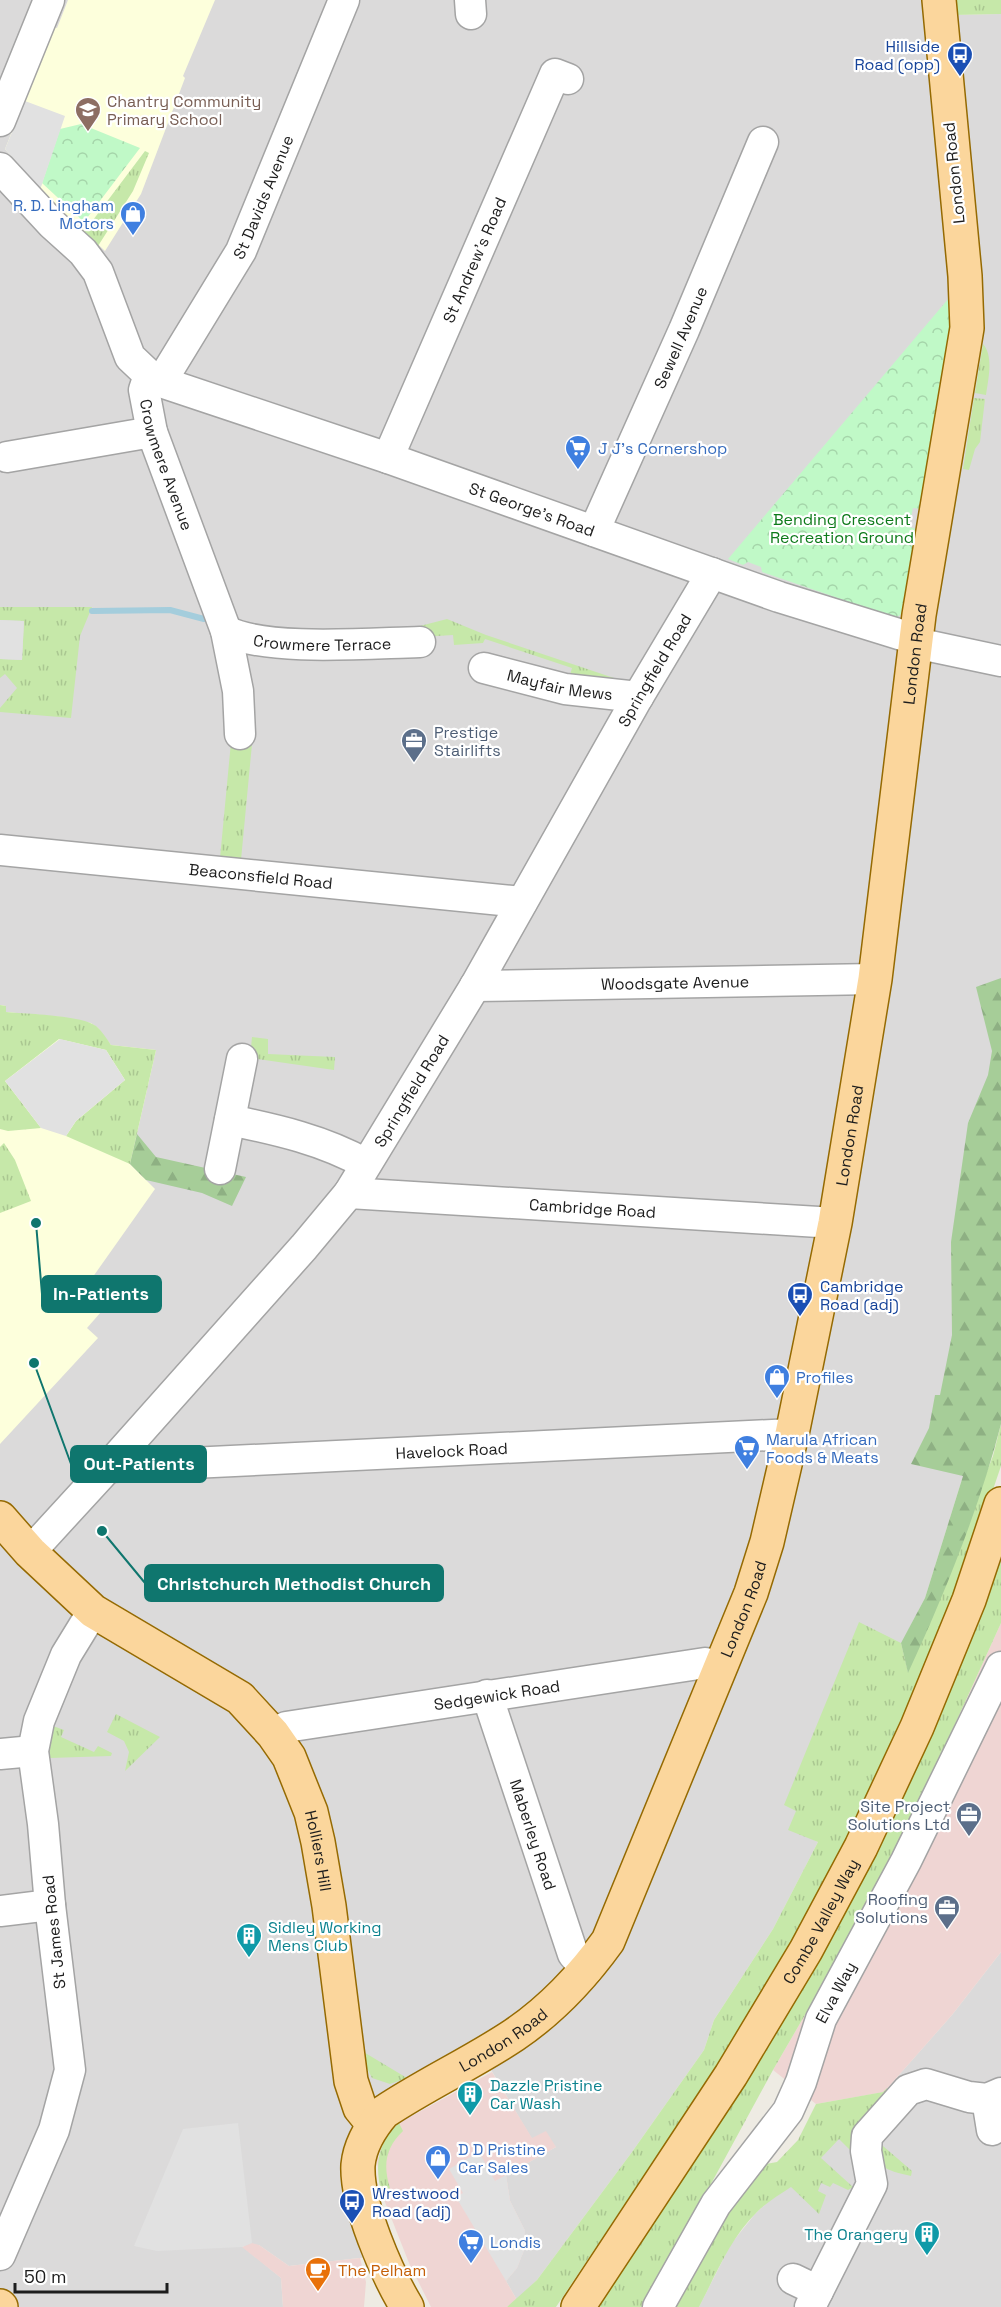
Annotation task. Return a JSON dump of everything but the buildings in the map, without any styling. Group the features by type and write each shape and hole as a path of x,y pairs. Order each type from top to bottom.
{"main road":[{"name":"London Road","path":"373,2124 384,2112 516,2034 551,2006 587,1970 608,1941 722,1666 751,1593 767,1542 792,1434 835,1223 875,980 916,641 967,328 965,276 939,0"},
{"name":"Combe Valley Way","path":"578,2307 731,2075 806,1950 861,1847 917,1727 969,1600 1001,1504"},
{"name":"Holliers Hill","path":"0,1518 30,1552 93,1611 240,1698 273,1734 289,1758 316,1832 329,1906 351,2081 360,2108 373,2124"},
{"path":"373,2124 362,2146 358,2166 362,2192 397,2302"}],"street":[{"path":"0,121 49,0"},
{"name":"St Davids Avenue","path":"155,379 241,251 349,2"},
{"name":"St Andrew's Road","path":"388,458 555,74 568,79"},
{"name":"Sewell Avenue","path":"594,531 684,330 763,142"},
{"name":"Crowmere Avenue","path":"0,168 52,224 83,252 98,272 130,357 155,379 144,390 152,432 226,631 238,691 240,734"},
{"name":"St George's Road","path":"155,379 388,458 779,597 916,641 1001,661"},
{"path":"7,457 152,432"},
{"name":"Springfield Road","path":"30,1552 304,1247 349,1193 475,986 638,697 712,573"},
{"name":"Crowmere Terrace","path":"226,631 241,638 285,643 420,642"},
{"name":"Mayfair Mews","path":"484,668 565,690 638,697"},
{"name":"Beaconsfield Road","path":"0,850 522,902"},
{"name":"Woodsgate Avenue","path":"475,986 875,980"},
{"path":"220,1169 242,1059"},
{"path":"230,1120 289,1132 326,1144 366,1164"},
{"name":"Cambridge Road","path":"349,1193 835,1223"},
{"name":"Havelock Road","path":"108,1467 792,1434"},
{"name":"St James Road","path":"0,2254 54,2130 70,2070 33,1751 39,1721 61,1666 93,1611"},
{"name":"Sedgewick Road","path":"273,1734 286,1727 487,1695 705,1663 722,1666"},
{"name":"Elva Way","path":"658,2307 716,2204 788,2111 801,2082 821,2019 906,1861 1001,1667"},
{"name":"Maberley Road","path":"487,1695 573,1954 587,1970"},
{"path":"0,1755 33,1751"},
{"path":"0,1911 50,1905"},
{"path":"807,2293 845,2208 872,2184 866,2151 867,2136 908,2090 926,2084 969,2097 994,2096 992,2130"}],"shaded area":[{"path":"0,0 926,0 952,15 1001,14 1001,1306 963,1476 925,1598 802,1834 818,1842 773,1929 714,2020 704,2050 537,2280 517,2300 506,2281 517,2268 524,2250 525,2231 510,2201 506,2175 556,2147 532,2139 477,2046 369,2108 368,2257 289,2266 259,2245 242,2246 281,2278 283,2307 0,2307"},
{"name":"Chantry Community Primary School","path":"68,0 215,0 183,76 185,78 141,194 105,251 40,190 5,149 54,27 57,28"},
{"path":"25,101 65,116 40,190 5,149"},
{"path":"0,620 24,621 22,660 0,659"},
{"path":"0,1005 6,1006 6,1012 61,1017 91,1023 98,1028 111,1045 156,1050 130,1164 155,1189 90,1281 100,1290 97,1294 108,1304 87,1328 98,1338 0,1444"},
{"path":"60,1039 106,1050 125,1080 76,1121 66,1136 41,1128 5,1081"},
{"path":"1001,1623 1001,1952 952,2015 884,2092 816,2104 773,2070 831,1970 921,1799"},
{"path":"1001,1952 1001,2307 699,2307 731,2244 755,2214 884,2092 952,2015"},
{"path":"492,2072 532,2138 546,2131 556,2147 506,2175 510,2201 525,2231 524,2250 517,2268 506,2281 517,2300 507,2307 431,2307 409,2263 381,2192 377,2160 390,2131 399,2123"},
{"path":"238,2123 252,2243 242,2247 157,2251 134,2246 183,2129"},
{"path":"479,2152 495,2181 506,2175 510,2201 525,2231 524,2250 517,2268 506,2281 456,2197 463,2193 449,2169"},
{"path":"252,2243 259,2245 289,2266 360,2258 366,2282 364,2307 283,2307 281,2278 242,2247"}],"green space":[{"path":"952,0 1001,0 1001,14 952,15"},
{"path":"81,124 140,148 84,222 42,183 60,129"},
{"path":"145,151 149,153 133,191 98,246 84,232"},
{"name":"Bending Crescent Recreation Ground","path":"949,298 950,329 920,509 913,508 909,527 916,529 901,614 896,618 762,572 761,567 748,562 743,565 728,559"},
{"path":"983,344 989,361 986,395 975,393"},
{"path":"974,398 985,399 980,442 975,449 969,470 963,469"},
{"path":"0,607 92,607 80,636 71,718 0,712 0,708 17,688 5,674 0,678 0,659 22,660 24,621 0,620"},
{"path":"447,619 486,635 620,680 568,682 572,668 485,639 483,643 454,645 453,635 421,637 420,626"},
{"path":"231,742 252,744 241,860 220,858"},
{"path":"1001,978 1001,1424 960,1550 908,1673 901,1643 925,1598 963,1476 911,1464 929,1428 935,1395 940,1395 952,1335 951,1242 968,1123 988,1075 992,1051 976,987"},
{"path":"0,1005 6,1006 6,1012 79,1019 96,1026 111,1045 156,1050 130,1164 66,1136 76,1121 125,1080 106,1050 59,1039 5,1081 41,1128 8,1131 0,1129"},
{"path":"252,1037 268,1039 268,1054 335,1057 334,1070 250,1058"},
{"path":"137,1134 156,1157 246,1177 232,1206 202,1193 146,1180 130,1164"},
{"path":"4,1143 15,1160 31,1201 0,1213 0,1147"},
{"path":"1001,1424 1001,1466 958,1593 853,1838 717,2066 556,2307 507,2307 537,2280 704,2050 714,2020 773,1929 818,1842 788,1830 796,1811 784,1805 859,1622 901,1643 908,1672 993,1456"},
{"path":"1001,1545 1001,1623 921,1799 831,1970 773,2070 644,2307 594,2307 743,2084"},
{"path":"116,1714 160,1737 125,1771 129,1752 124,1741 107,1732"},
{"path":"53,1726 64,1730 61,1737 94,1752 98,1746 112,1753 111,1756 50,1758 49,1744"},
{"path":"362,2051 407,2078 390,2084 372,2078"},
{"path":"887,2088 888,2096 861,2161 839,2139 821,2158 853,2187 848,2190 833,2183 830,2187 821,2183 818,2191 826,2195 819,2214 791,2187 761,2208 747,2222 724,2257 699,2307 670,2307 716,2229 760,2165 777,2162 798,2140 816,2104 883,2092"},
{"path":"399,2123 403,2131 392,2144 386,2165 390,2188 381,2192 378,2164 382,2147 386,2138"},
{"path":"876,2140 912,2171 911,2176 884,2167 879,2157"}],"waterway":[{"path":"92,611 170,610 204,619"}],"place":[{"name":"Hillside Road (opp)","path":"960,78"},
{"name":"Chantry Community Primary School","path":"88,133"},
{"name":"R. D. Lingham Motors","path":"133,237"},
{"name":"J J's Cornershop","path":"578,471"},
{"name":"Prestige Stairlifts","path":"414,764"},
{"name":"In-Patients","path":"36,1223"},
{"name":"Cambridge Road (adj)","path":"800,1318"},
{"name":"Out-Patients","path":"34,1363"},
{"name":"Profiles","path":"777,1400"},
{"name":"Marula African Foods & Meats","path":"747,1471"},
{"name":"Christchurch Methodist Church","path":"102,1531"},
{"name":"Site Project Solutions Ltd","path":"969,1838"},
{"name":"Roofing Solutions","path":"947,1931"},
{"name":"Sidley Working Mens Club","path":"249,1959"},
{"name":"Dazzle Pristine Car Wash","path":"470,2117"},
{"name":"D D Pristine Car Sales","path":"438,2181"},
{"name":"Wrestwood Road (adj)","path":"352,2225"},
{"name":"The Orangery","path":"927,2257"},
{"name":"Londis","path":"471,2265"},
{"name":"The Pelham","path":"318,2293"}]}
